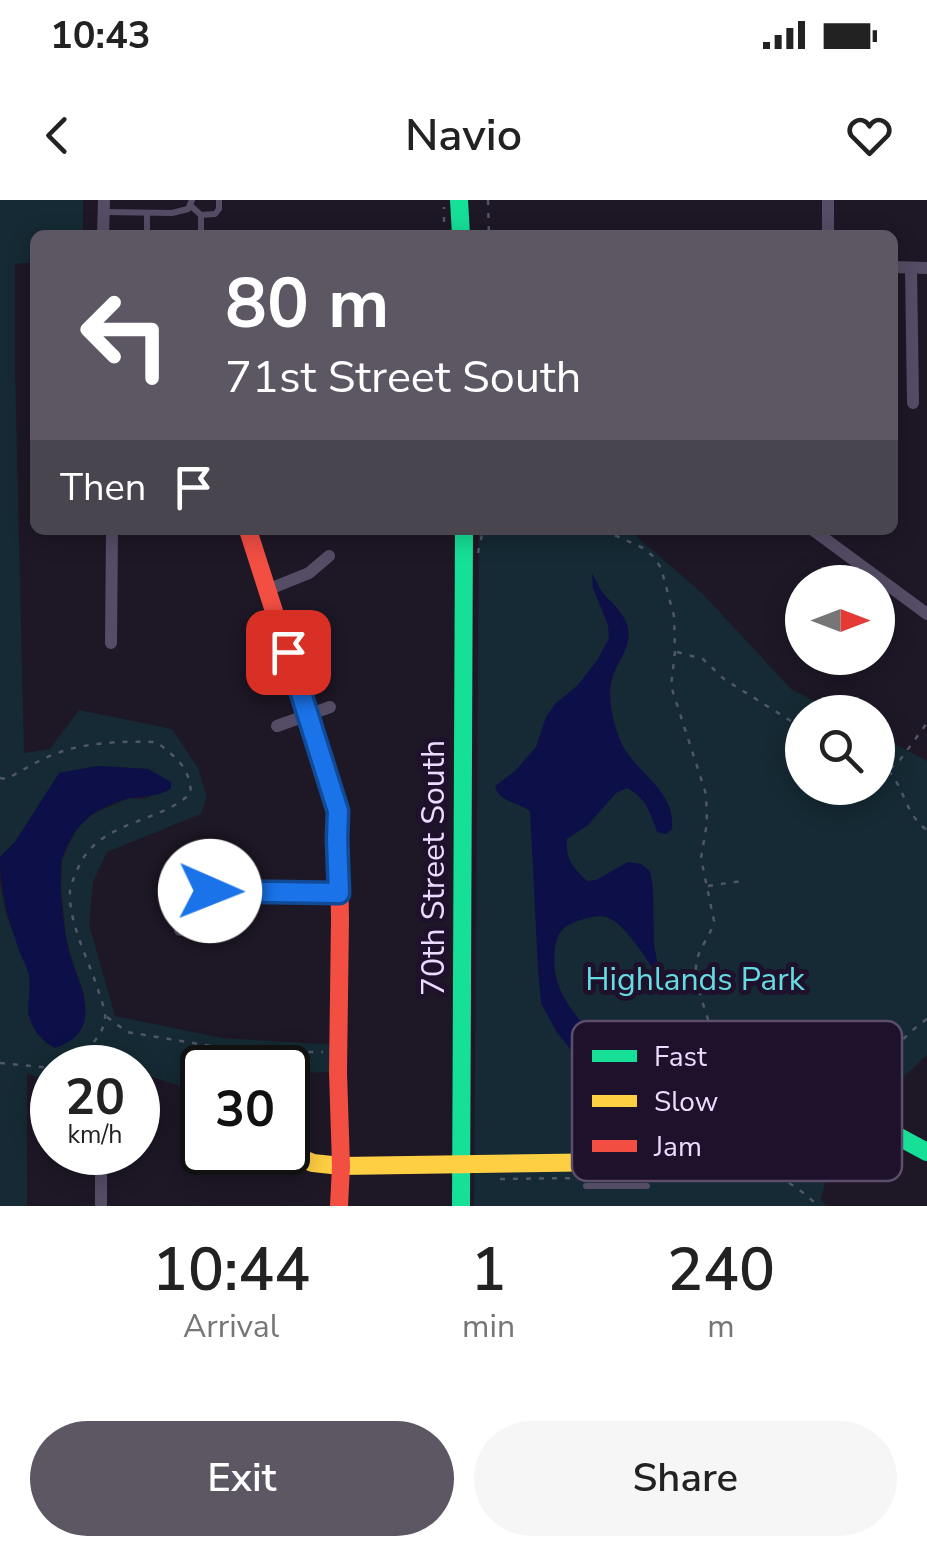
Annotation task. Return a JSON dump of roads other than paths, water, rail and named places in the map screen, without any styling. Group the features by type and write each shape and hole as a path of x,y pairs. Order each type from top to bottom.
{"street":[{"path":"459,200 461,230"},
{"path":"471,200 473,230"},
{"path":"828,200 828,230"},
{"path":"898,268 927,268"},
{"path":"911,268 913,403"},
{"path":"110,643 112,535"},
{"path":"250,535 338,811 339,1206"},
{"name":"70th Street South","path":"461,1206 464,535"},
{"path":"819,535 927,614"},
{"path":"267,590 309,572 329,556"},
{"path":"277,726 330,707"},
{"path":"180,930 184,911 196,896 210,891 339,893"},
{"path":"902,1138 927,1152"},
{"path":"310,1162 341,1166 461,1163 572,1167"},
{"path":"101,1175 102,1206"}],"lane":[{"path":"201,215 215,214 219,200"},
{"path":"104,206 172,213 188,209 191,203 201,215 202,230"},
{"path":"147,213 147,230"},
{"path":"617,1181 617,1186"},
{"path":"584,1182 647,1186"}],"park label":[{"name":"Highlands Park","path":"695,979"}]}
